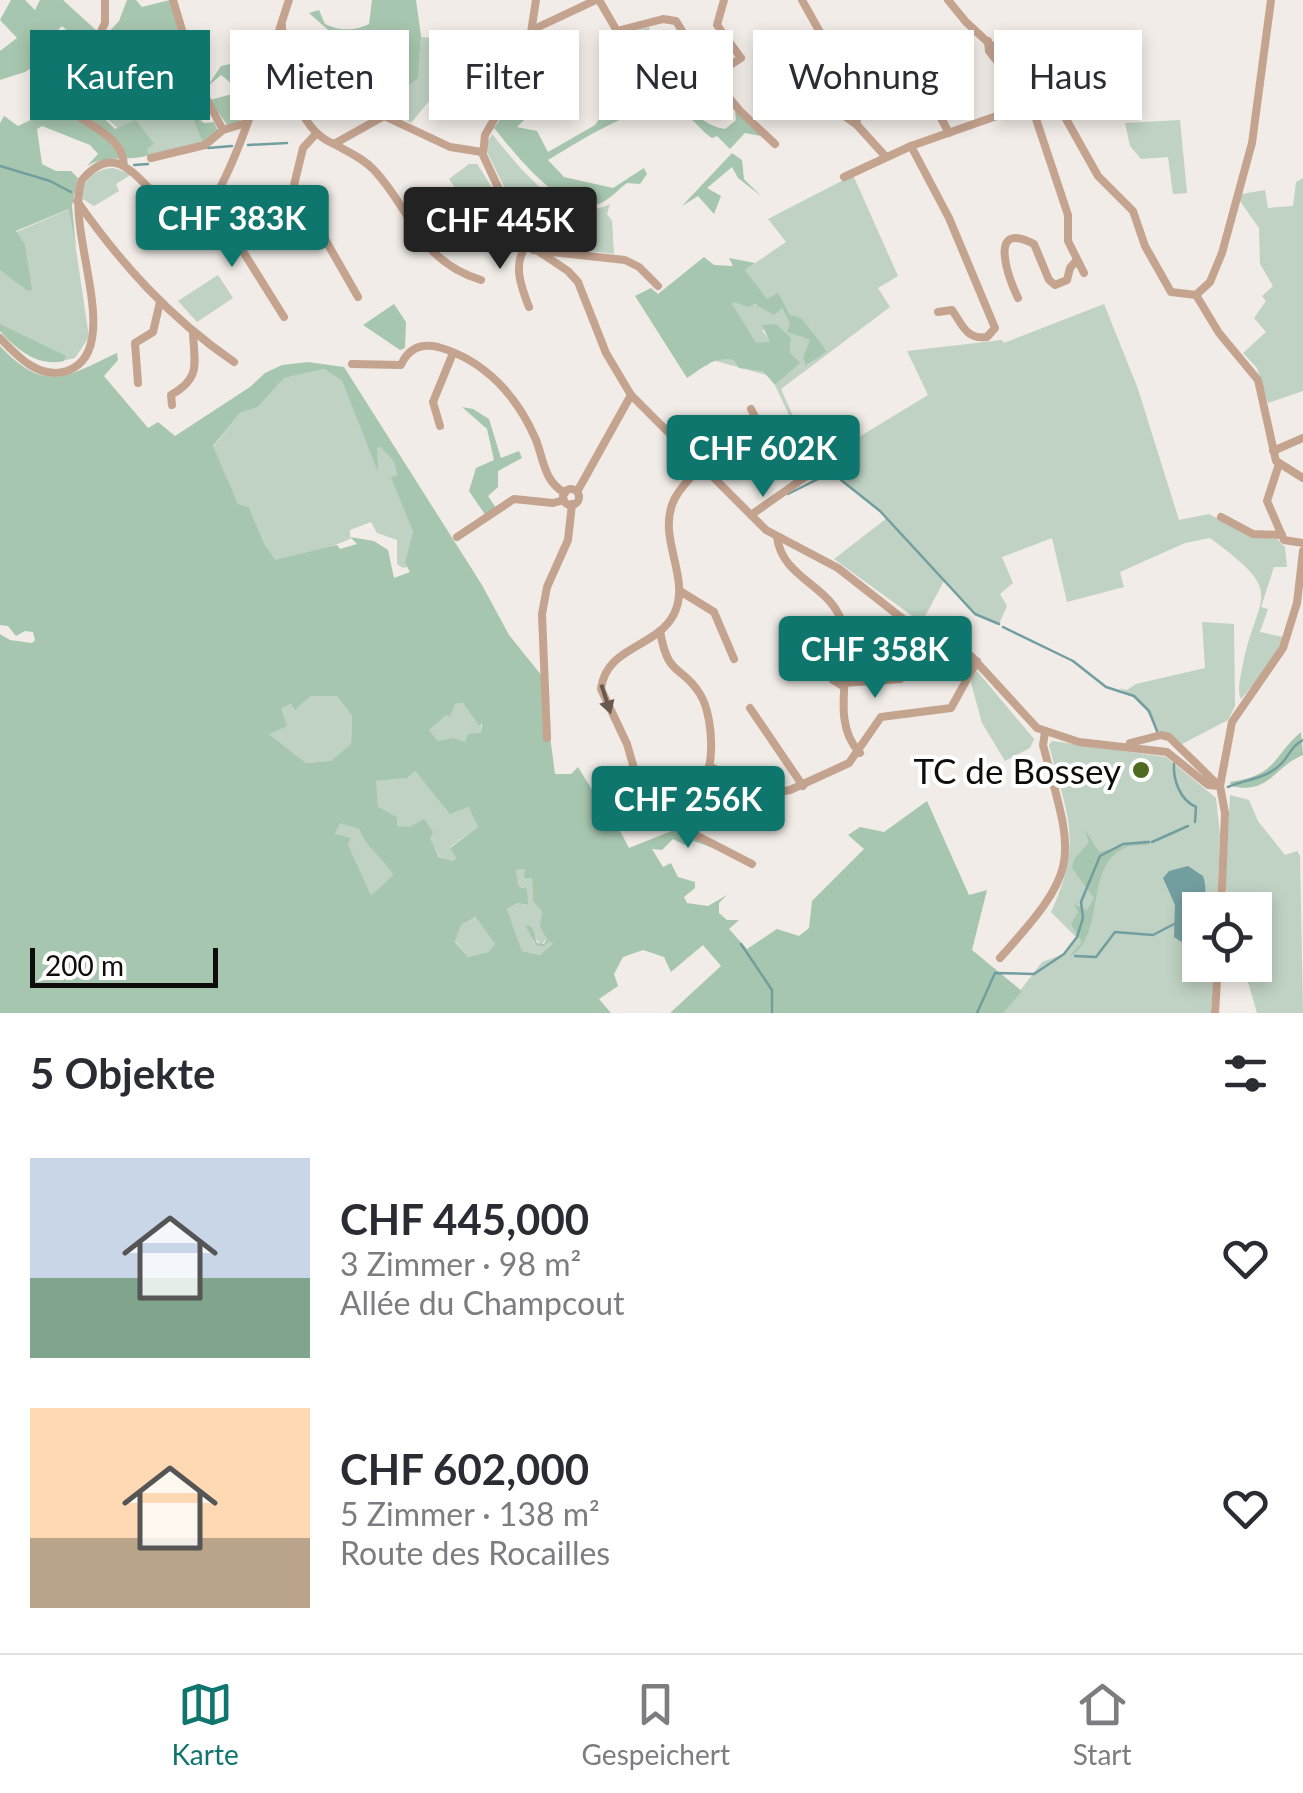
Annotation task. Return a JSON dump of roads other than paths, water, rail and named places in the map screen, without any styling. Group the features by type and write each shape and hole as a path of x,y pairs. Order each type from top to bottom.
{"street":[{"path":"102,30 106,23 105,0"},
{"path":"173,0 185,40 186,75 203,92 222,130"},
{"path":"0,338 29,364 53,372 75,367 91,349 94,324 77,201 80,183 88,172 106,163 124,166 173,209 192,212 212,202 226,179 289,0"},
{"path":"532,30 536,0"},
{"path":"532,30 598,0 616,30"},
{"path":"721,30 717,25 724,0"},
{"path":"802,0 818,30"},
{"path":"948,0 994,46"},
{"path":"1068,120 1100,180 1133,211 1144,246 1172,293 1196,295 1210,282 1222,254 1252,144 1271,0"},
{"path":"624,30 662,19 676,22 682,30"},
{"path":"281,22 284,62 315,135 376,171 435,256 457,272 481,280"},
{"path":"988,41 994,57"},
{"path":"733,101 775,144"},
{"path":"334,144 384,116 450,147 482,152"},
{"path":"844,177 911,146 994,118"},
{"path":"85,120 111,138 124,156 124,166"},
{"path":"494,120 485,135 482,152 531,248 565,268 578,282 601,343 631,395 751,515 777,537 847,574 903,618 978,661 1029,723 1044,732 1079,742 1167,752 1208,785 1220,786"},
{"path":"850,120 886,158"},
{"path":"857,120 857,125"},
{"path":"942,120 949,134"},
{"path":"1037,120 1068,215 1068,241 1084,273"},
{"path":"151,158 205,146 222,130 246,123"},
{"path":"315,135 303,148 294,185 358,297"},
{"path":"911,146 949,218 995,328 988,336 976,337 964,330 952,310 938,312"},
{"path":"77,201 115,255 160,302 234,362"},
{"path":"212,202 284,317"},
{"path":"1018,298 1002,260 1004,249 1012,241 1022,239 1035,245 1049,280 1055,284 1065,282 1078,260"},
{"path":"529,307 518,268 520,253 531,248 625,260 639,267 658,286"},
{"path":"1196,295 1223,339 1258,380 1278,464 1267,502 1287,542 1303,543"},
{"path":"138,383 135,342 152,332 160,302"},
{"path":"172,405 172,395 194,376 193,332"},
{"path":"352,364 401,366 408,352 421,346 453,353 481,367 511,396 532,432 549,479 567,499 568,540 547,586 542,614 547,738"},
{"path":"440,426 433,402 453,353"},
{"path":"456,537 514,499 553,503 578,500 577,492 631,395"},
{"path":"751,409 758,427 752,454 739,465 706,467 678,492 670,512 670,536 680,590 673,616 660,631 611,664 600,686 628,744 640,796 651,810 752,864"},
{"path":"1273,451 1303,438"},
{"path":"1278,464 1303,478"},
{"path":"751,515 808,475"},
{"path":"1221,517 1253,534 1282,535"},
{"path":"777,537 788,565 830,602 841,618 849,737 860,753"},
{"path":"1222,892 1225,812 1220,786 1232,722 1284,648 1297,603 1303,550"},
{"path":"680,590 713,610 734,660"},
{"path":"802,630 832,680 844,685 900,678"},
{"path":"651,810 694,800 709,766 712,730 707,708 696,688 668,663 660,631"},
{"path":"709,766 767,794 803,786 849,764 884,716 952,708 978,661"},
{"path":"750,708 803,786"},
{"path":"1000,958 1048,904 1066,861 1066,832 1043,744 1044,732"},
{"path":"1124,745 1161,735 1169,737 1220,786"},
{"path":"1214,1013 1217,982"}],"water":[{"path":"1188,866 1203,876 1205,892 1182,892 1182,942 1174,937 1175,905 1163,878 1169,871"}],"waterway":[{"path":"248,145 287,143"},
{"path":"208,148 232,146"},
{"path":"134,165 148,164"},
{"path":"0,166 50,181 71,192"},
{"path":"831,472 880,511 975,614 999,624"},
{"path":"788,494 824,476"},
{"path":"1003,627 1073,661 1106,687 1134,696 1149,711 1157,731"},
{"path":"1228,787 1276,769 1303,740"},
{"path":"1174,764 1179,789 1196,807 1195,822"},
{"path":"1152,842 1188,826"},
{"path":"977,1013 995,973 1034,974 1064,954 1077,937 1083,918 1081,902 1100,856 1123,844 1149,842"},
{"path":"1075,956 1096,957 1115,932 1153,935 1176,923"},
{"path":"741,944 772,990 772,1013"}],"place":[{"name":"TC de Bossey","path":"1141,770"}]}
